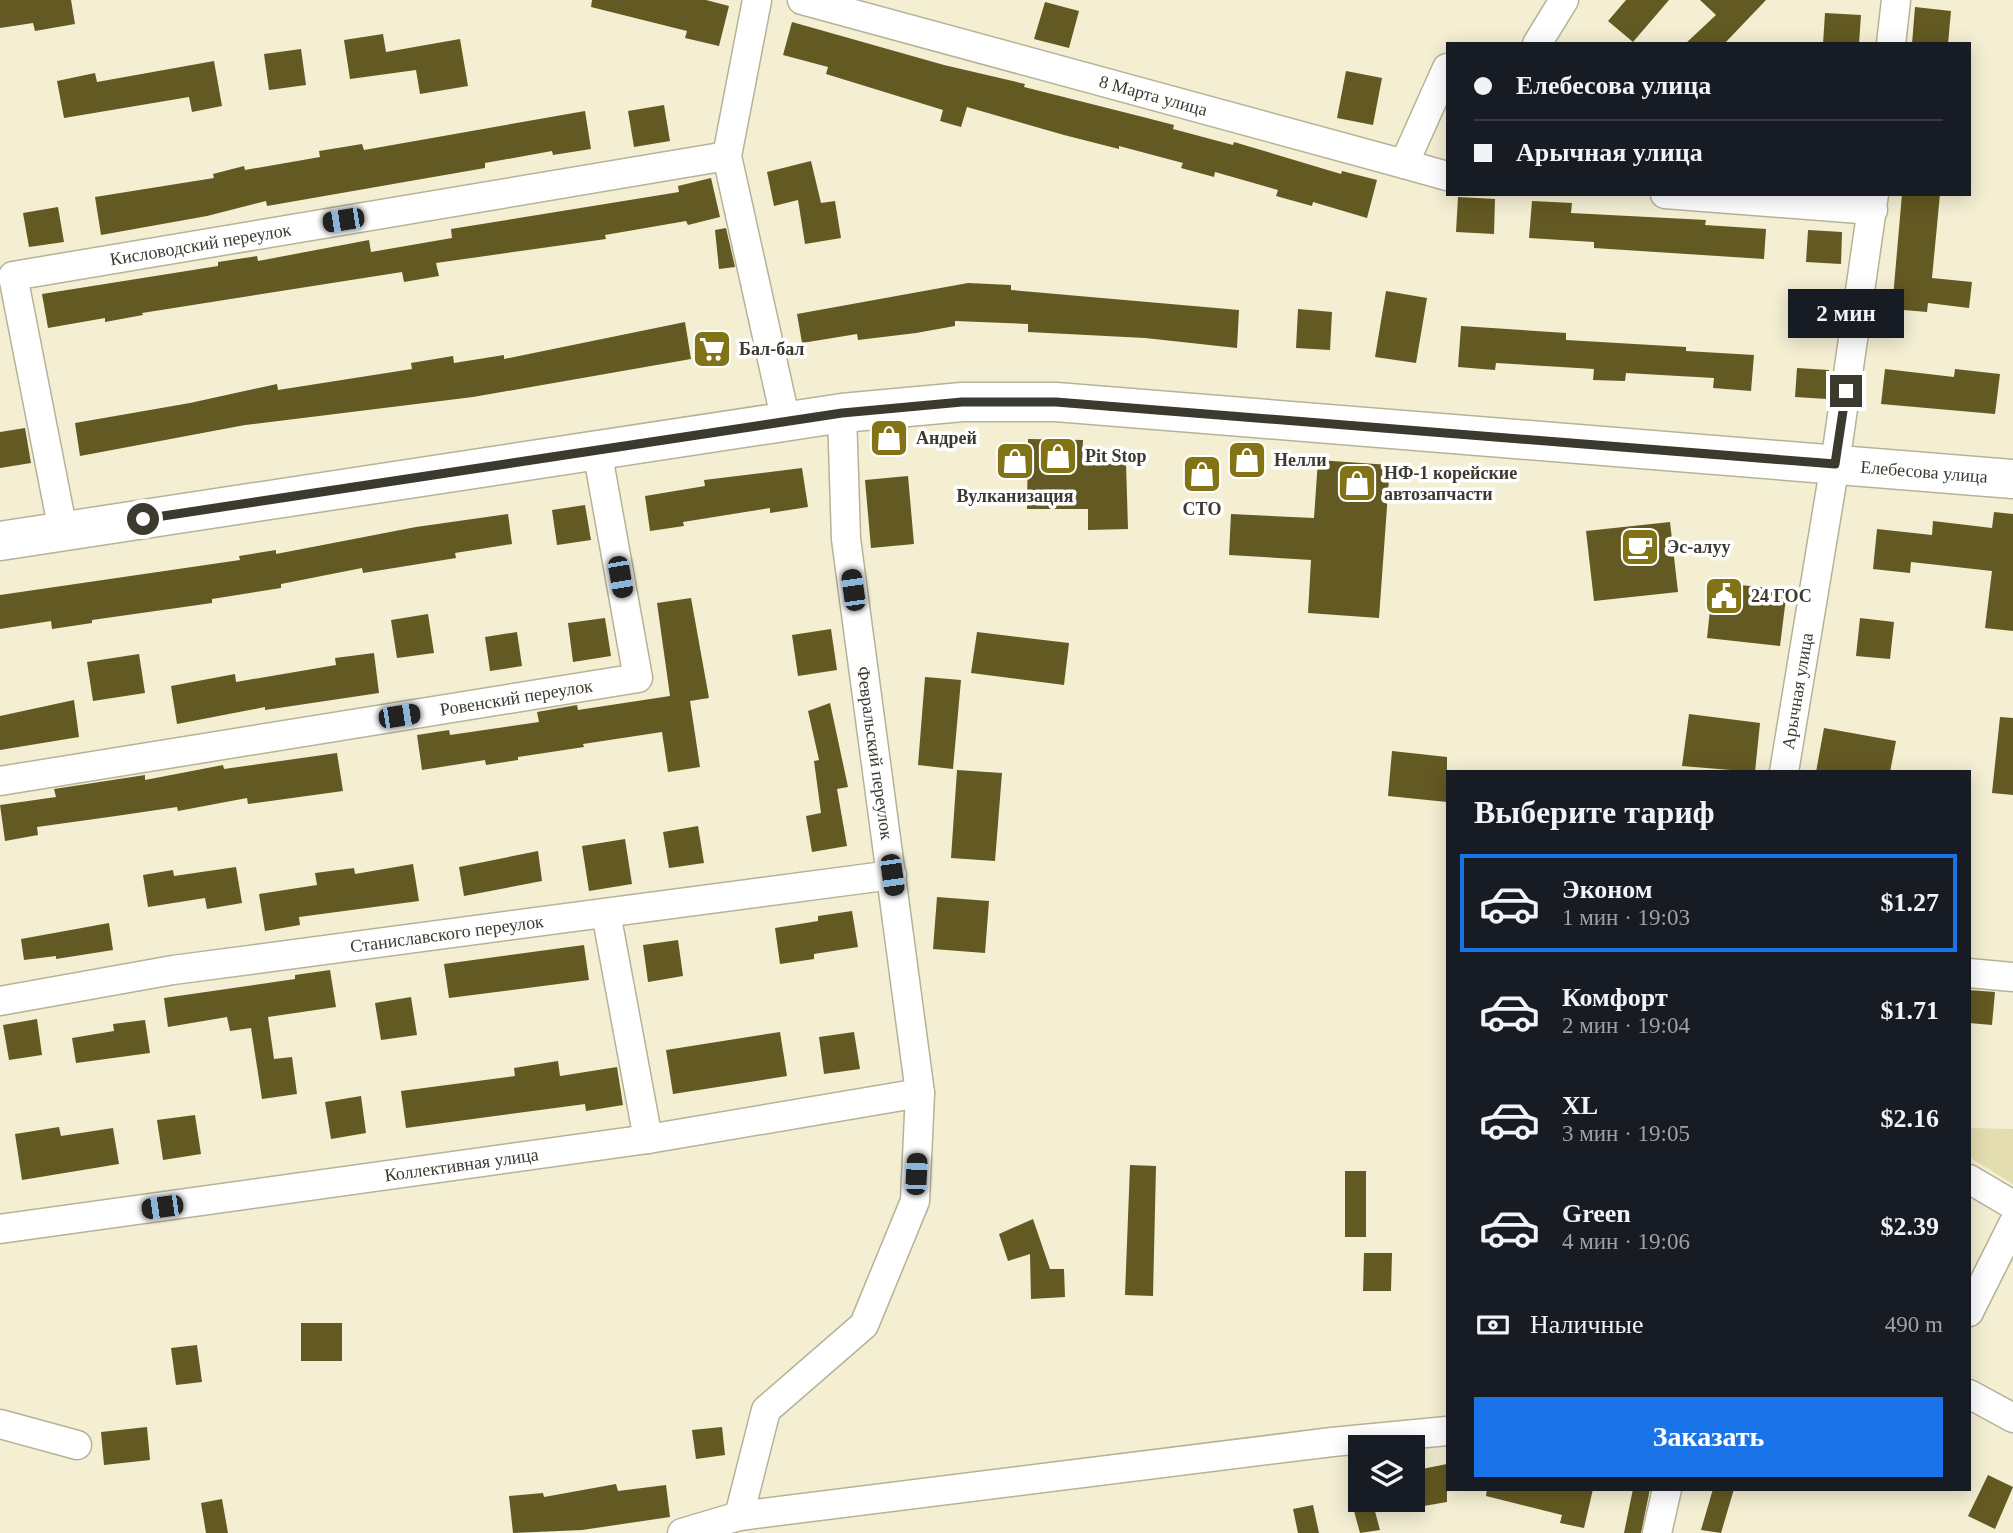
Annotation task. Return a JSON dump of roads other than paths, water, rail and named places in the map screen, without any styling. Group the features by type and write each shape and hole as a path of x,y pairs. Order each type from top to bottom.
{"main road":[{"name":"Елебесова улица","path":"0,541 842,413 962,402 1056,402 2013,479"}],"street":[{"path":"757,0 727,156 786,422"},
{"name":"8 Марта улица","path":"802,0 1446,176"},
{"path":"1538,42 1564,0"},
{"path":"1891,42 1896,0"},
{"path":"1404,164 1446,70"},
{"name":"Кисловодский переулок","path":"63,531 13,275 727,156"},
{"path":"1717,196 1873,202"},
{"name":"Арычная улица","path":"1784,770 1835,464 1873,202"},
{"name":"Февральский переулок","path":"739,1516 766,1410 864,1325 915,1201 920,1093 846,538 842,413"},
{"name":"Ровенский переулок","path":"0,781 638,678 597,450"},
{"name":"Станиславского переулок","path":"0,1001 173,970 892,875"},
{"path":"606,913 648,1139"},
{"path":"1971,973 2013,977"},
{"name":"Коллективная улица","path":"0,1229 648,1139 920,1093"},
{"path":"1971,1180 2013,1205"},
{"path":"1971,1308 2013,1224"},
{"path":"1971,1395 2013,1418"},
{"path":"0,1424 77,1446"},
{"path":"682,1533 739,1516 1332,1442 1446,1432"},
{"path":"1657,1533 1667,1491"}],"place":[{"name":"Бал-бал","path":"712,349"},
{"name":"Андрей","path":"889,438"},
{"name":"Pit Stop","path":"1058,456"},
{"name":"Нелли","path":"1247,460"},
{"name":"Вулканизация","path":"1015,461"},
{"name":"СТО","path":"1202,474"},
{"name":"НФ-1 корейские автозапчасти","path":"1357,483"},
{"name":"Эс-алуу","path":"1640,547"},
{"name":"24 ГОС","path":"1724,596"}]}
